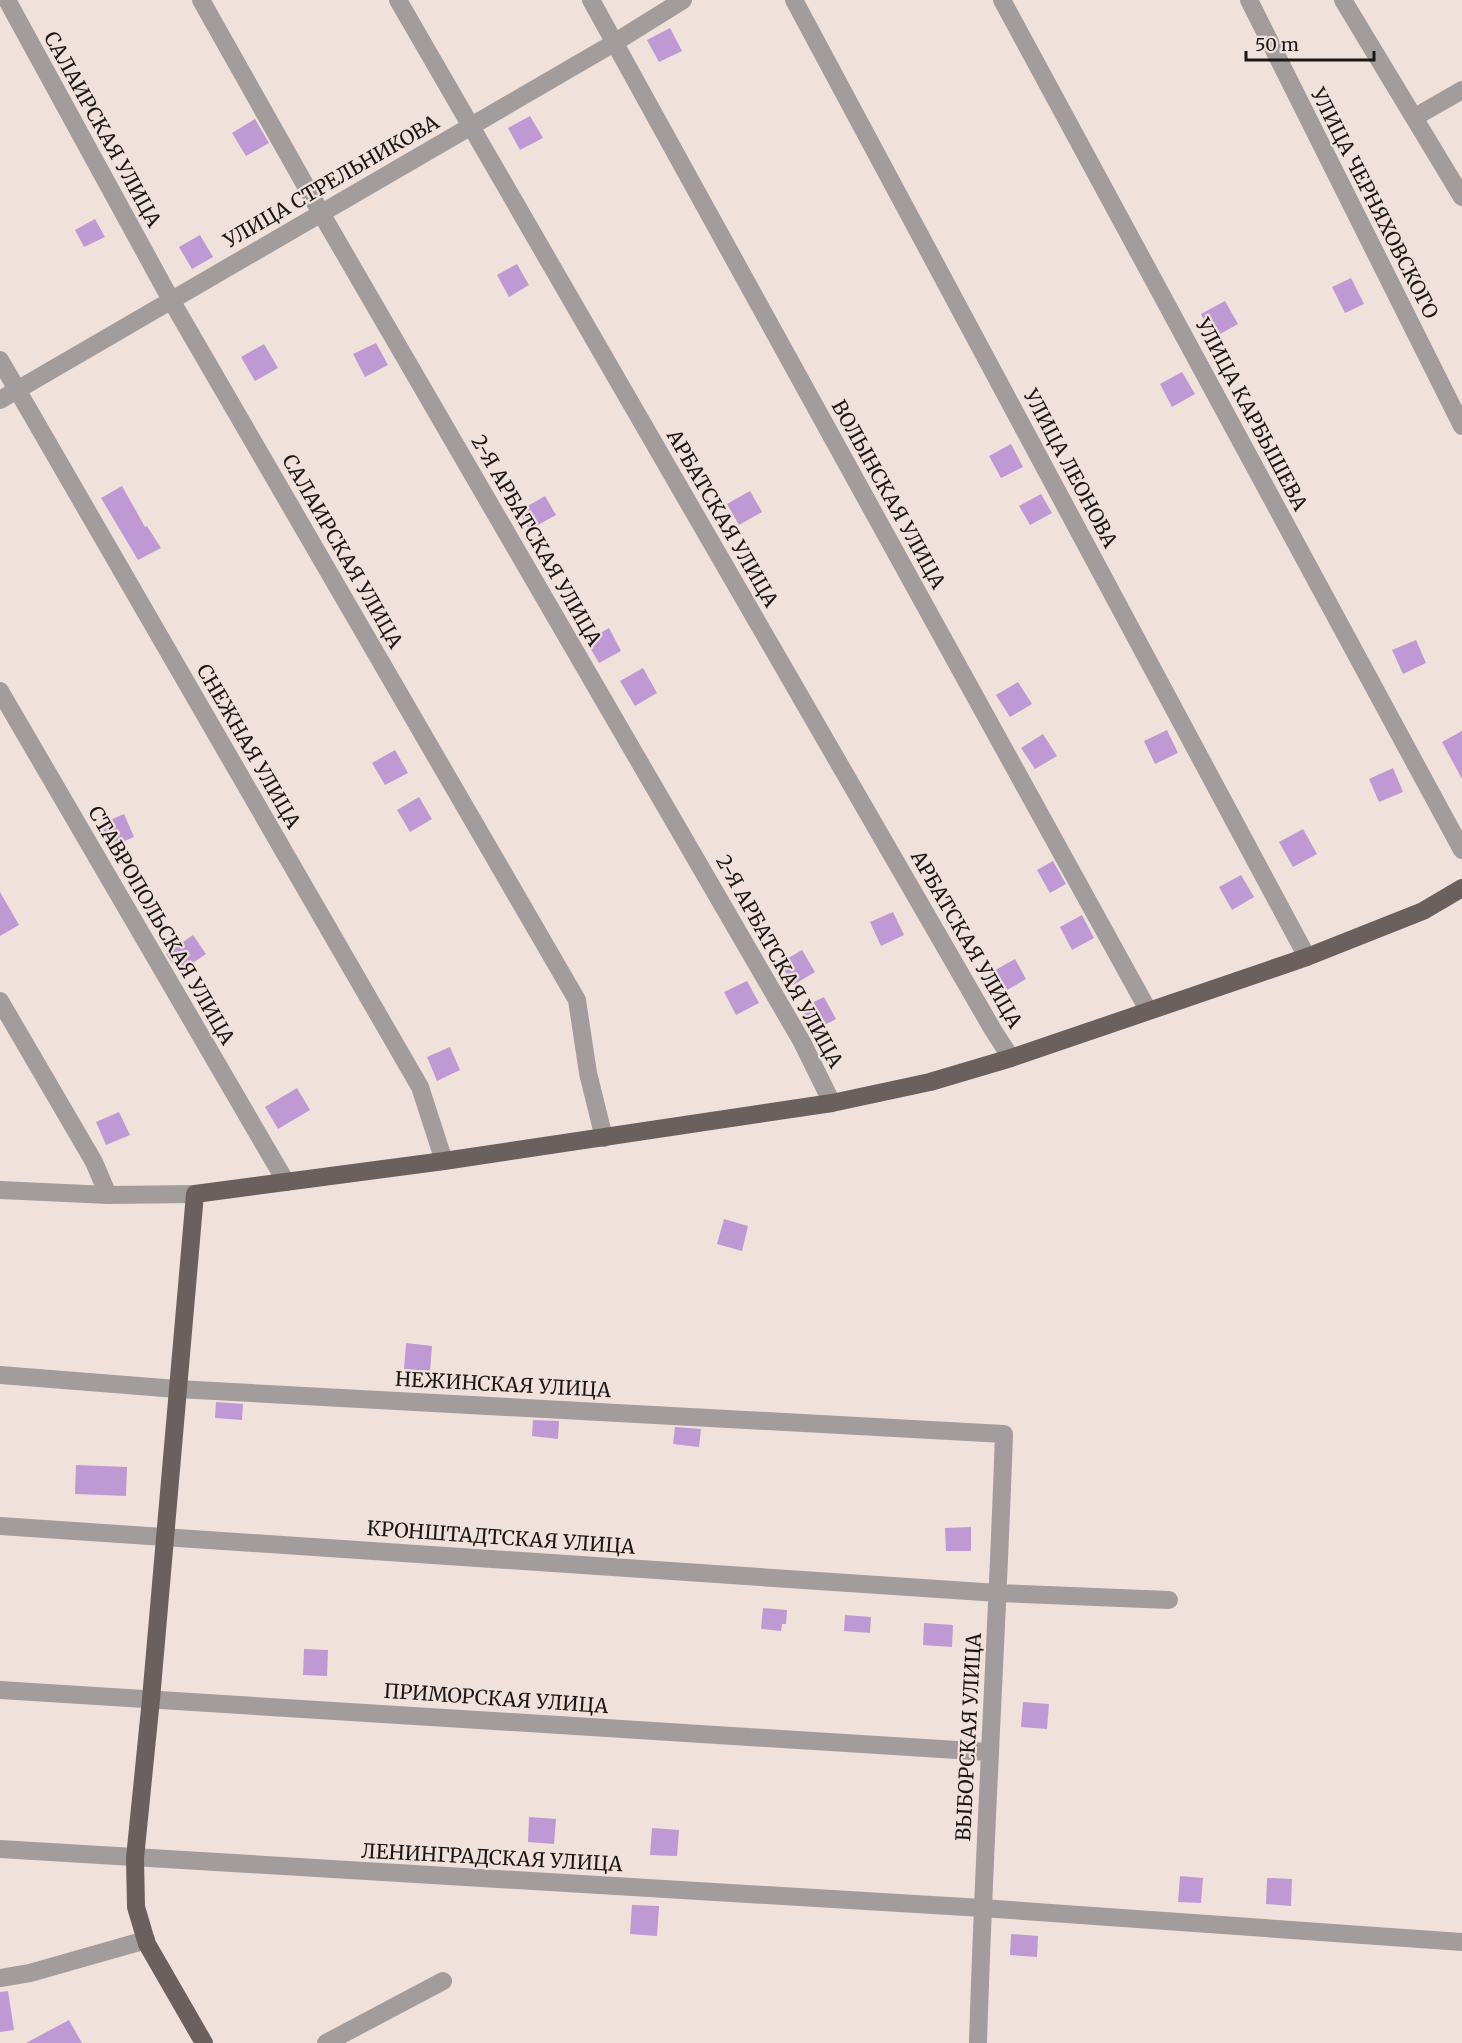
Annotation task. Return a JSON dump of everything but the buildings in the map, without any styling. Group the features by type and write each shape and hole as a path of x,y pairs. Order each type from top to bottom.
{"main road":[{"path":"204,2043 146,1942 136,1907 135,1858 152,1699 195,1194 604,1138 832,1103 930,1083 1011,1058 1307,957 1423,911 1462,888"}],"street":[{"name":"САЛАИРСКАЯ УЛИЦА","path":"7,0 171,300 578,1000 588,1073 604,1138"},
{"name":"2-Я АРБАТСКАЯ УЛИЦА","path":"201,0 321,213 802,1042 832,1103"},
{"name":"АРБАТСКАЯ УЛИЦА","path":"398,0 1011,1058"},
{"name":"ВОЛЫНСКАЯ УЛИЦА","path":"591,0 1148,1010"},
{"name":"УЛИЦА СТРЕЛЬНИКОВА","path":"0,400 614,43 683,0"},
{"name":"УЛИЦА ЛЕОНОВА","path":"794,0 1307,957"},
{"name":"УЛИЦА КАРБЫШЕВА","path":"1002,0 1462,850"},
{"name":"УЛИЦА ЧЕРНЯХОВСКОГО","path":"1249,0 1462,426"},
{"path":"1343,0 1462,197"},
{"path":"1415,117 1462,90"},
{"name":"СНЕЖНАЯ УЛИЦА","path":"0,360 420,1086 444,1161"},
{"name":"СТАВРОПОЛЬСКАЯ УЛИЦА","path":"0,691 286,1182"},
{"path":"0,1001 94,1162 108,1195"},
{"path":"0,1190 108,1195 195,1194"},
{"name":"НЕЖИНСКАЯ УЛИЦА","path":"0,1375 177,1389 1004,1434"},
{"name":"ВЫБОРСКАЯ УЛИЦА","path":"978,2043 1004,1434"},
{"name":"КРОНШТАДТСКАЯ УЛИЦА","path":"0,1526 998,1593 1169,1600"},
{"name":"ПРИМОРСКАЯ УЛИЦА","path":"0,1690 989,1752"},
{"name":"ЛЕНИНГРАДСКАЯ УЛИЦА","path":"0,1849 982,1908 1462,1941"},
{"path":"0,1978 30,1973 146,1942"},
{"path":"326,2043 443,1981"}]}
